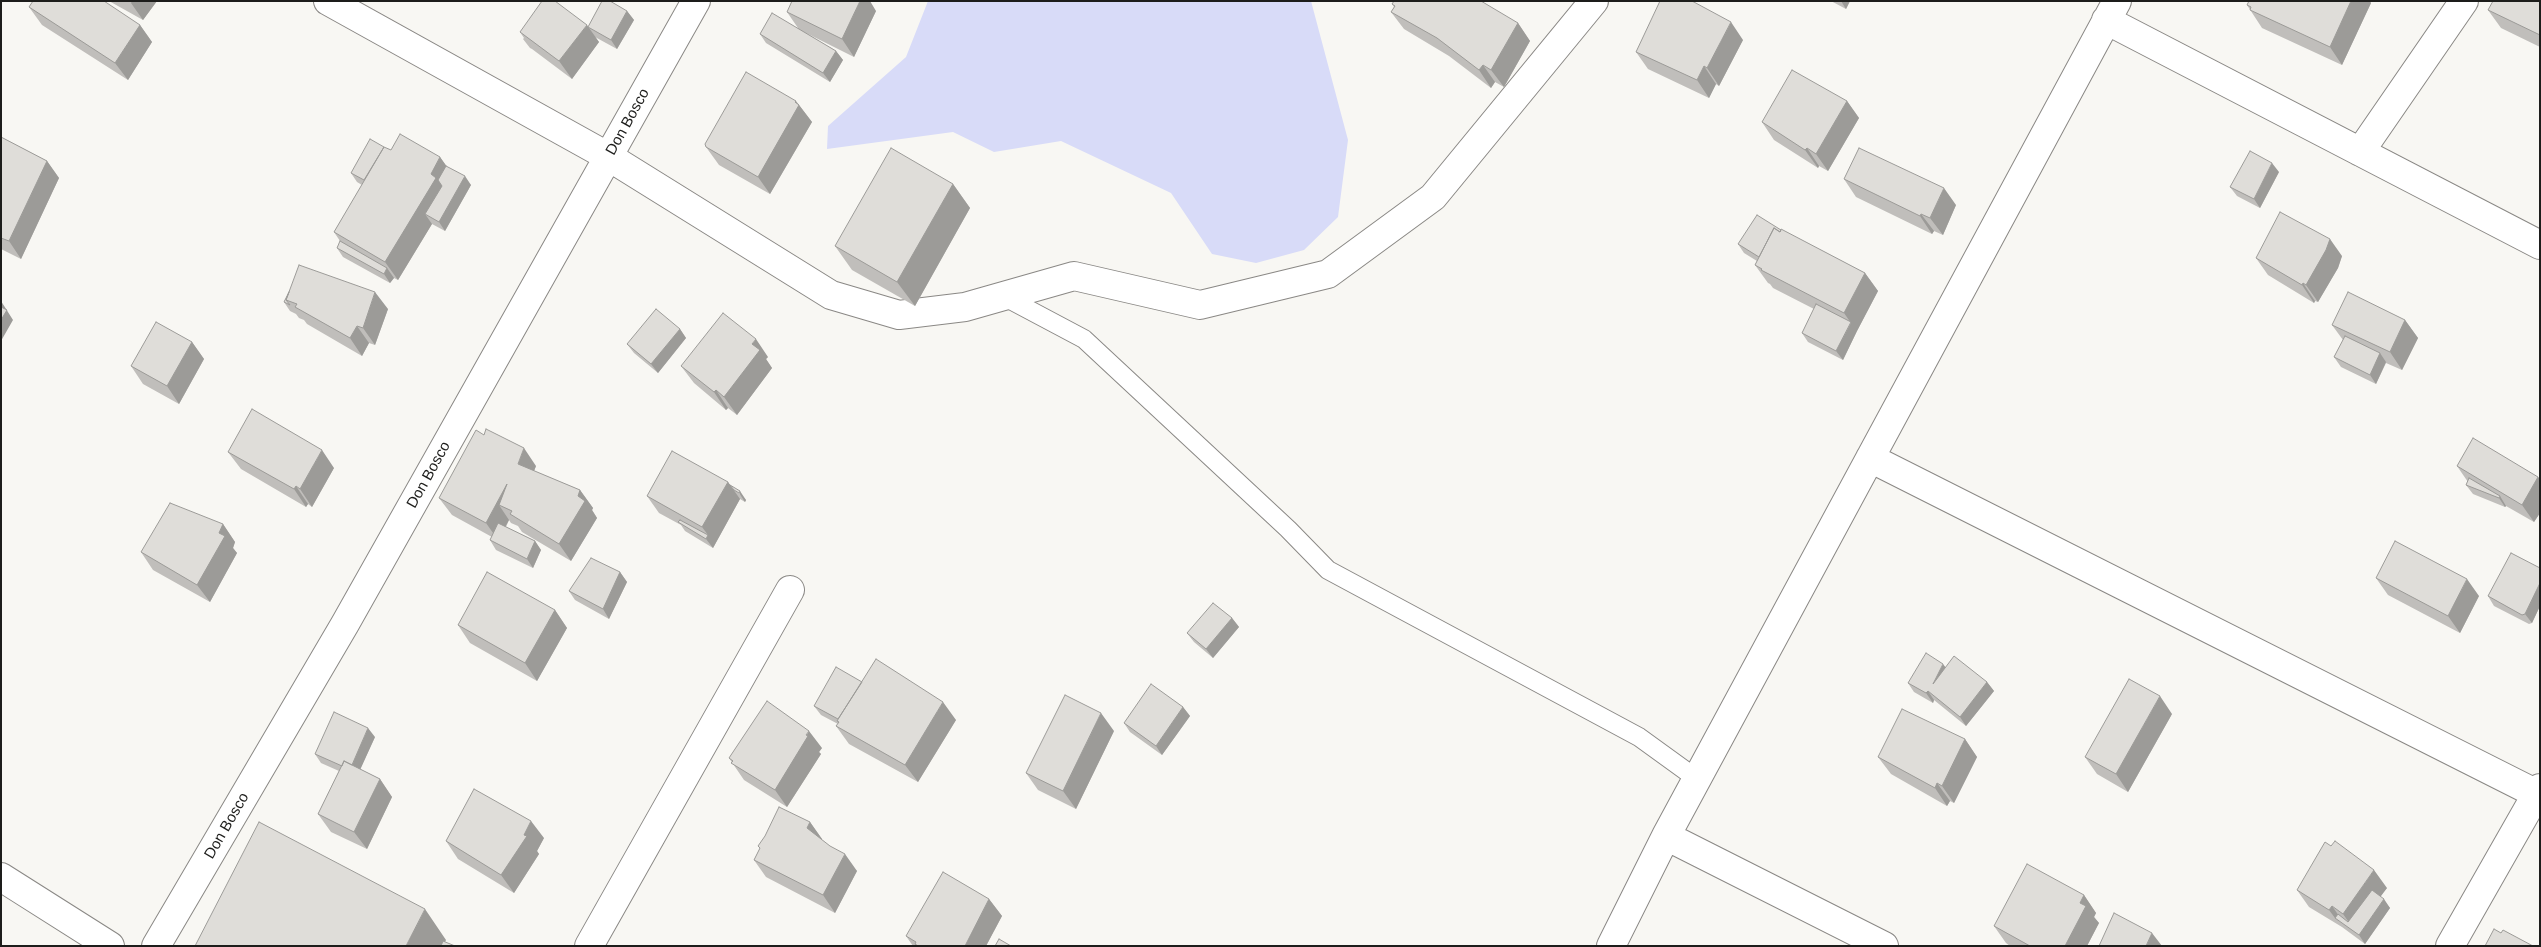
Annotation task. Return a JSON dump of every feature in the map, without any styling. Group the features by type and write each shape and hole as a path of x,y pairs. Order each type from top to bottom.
{"street":[{"path":"328,1 609,157 831,295 899,315 965,307 1074,276 1200,305 1328,274 1433,197 1594,1"},
{"name":"Don Bosco","path":"156,946 345,624 696,1"},
{"path":"2360,152 2464,1"},
{"path":"1611,946 1666,836 2111,11 2360,152 2540,245"},
{"path":"1870,458 2538,791 2450,946"},
{"path":"590,946 790,590"},
{"path":"1666,836 1884,946"},
{"path":"1,877 110,946"}],"lane":[{"path":"1003,296 1084,339 1281,522 1328,570 1639,737 1696,780"}],"shaded area":[{"path":"928,1 1311,1 1348,140 1338,217 1304,250 1256,263 1212,254 1171,193 1061,141 994,152 953,132 827,149 828,126 906,57"}],"building":[{"path":"33,1 104,1 140,25 115,63 29,7"},
{"path":"542,1 555,1 587,25 559,61 520,32"},
{"path":"602,1 610,1 627,11 611,40 588,27"},
{"path":"792,1 860,1 842,39 787,12"},
{"path":"1394,1 1481,1 1518,23 1491,70 1483,65 1479,70 1437,38 1391,12 1395,6 1392,4"},
{"path":"1660,1 1692,1 1731,22 1707,68 1704,66 1697,80 1636,52"},
{"path":"2249,1 2351,1 2330,47 2250,10 2251,7 2247,5"},
{"path":"2493,1 2540,1 2540,35 2488,10"},
{"path":"772,13 836,51 823,73 760,34"},
{"path":"1792,70 1847,101 1816,154 1807,148 1805,150 1762,122"},
{"path":"746,72 796,101 799,105 758,177 706,147 705,144"},
{"path":"400,134 440,157 431,174 436,178 385,262 334,232 384,147 391,150"},
{"path":"1,137 47,161 9,241 1,238"},
{"path":"370,139 384,147 364,180 351,173"},
{"path":"891,148 953,184 897,282 835,246"},
{"path":"1859,148 1944,188 1930,218 1921,214 1920,216 1844,179"},
{"path":"2250,151 2272,163 2254,199 2230,187"},
{"path":"446,166 465,176 439,222 425,214 442,186 438,180"},
{"path":"2280,212 2330,239 2326,250 2306,285 2303,283 2302,285 2256,258"},
{"path":"1757,215 1781,230 1780,232 1774,228 1759,257 1738,244"},
{"path":"1774,228 1780,232 1781,229 1865,273 1844,313 1761,270 1755,265"},
{"path":"340,241 387,268 384,274 337,248"},
{"path":"299,265 375,292 363,328 357,326 350,338 295,307 297,304 286,300"},
{"path":"2348,292 2405,320 2390,352 2332,325"},
{"path":"1816,304 1851,322 1836,351 1802,333"},
{"path":"1,307 7,310 1,320"},
{"path":"656,309 680,329 651,364 627,344"},
{"path":"723,313 756,339 752,344 760,350 724,397 716,390 714,392 681,366"},
{"path":"156,322 192,342 167,386 131,366"},
{"path":"2345,336 2380,353 2370,375 2334,357"},
{"path":"252,409 322,450 300,489 296,486 294,489 228,452"},
{"path":"486,429 524,448 518,464 580,490 578,496 585,501 559,544 510,514 512,511 499,505 507,484 486,523 439,498 476,430 484,435"},
{"path":"2473,438 2538,477 2522,505 2457,466"},
{"path":"672,451 728,482 702,527 647,496"},
{"path":"2469,478 2500,496 2499,498 2466,485"},
{"path":"730,485 740,491 739,493 734,490"},
{"path":"170,503 223,524 219,533 225,536 197,585 141,552"},
{"path":"680,520 708,535 706,539 678,522"},
{"path":"498,523 535,541 527,559 490,540"},
{"path":"2395,541 2467,579 2448,616 2376,578"},
{"path":"2511,553 2540,568 2540,583 2525,614 2522,615 2488,596"},
{"path":"591,558 620,572 603,609 569,591"},
{"path":"487,572 555,610 525,663 458,625"},
{"path":"1213,603 1232,618 1206,649 1187,633"},
{"path":"1926,653 1943,664 1933,684 1954,656 1987,682 1960,717 1928,691 1926,693 1908,683"},
{"path":"876,659 943,702 905,765 836,726 839,722 837,721"},
{"path":"836,667 862,682 838,719 814,706"},
{"path":"2129,679 2160,696 2116,774 2085,757"},
{"path":"1151,684 1183,707 1156,746 1124,723"},
{"path":"1065,695 1101,713 1063,791 1026,773"},
{"path":"767,701 809,731 806,735 808,736 775,790 731,763 733,761 729,758"},
{"path":"1902,709 1965,739 1942,786 1937,783 1935,788 1878,757"},
{"path":"334,712 368,728 352,765 344,761 342,766 315,754"},
{"path":"344,761 380,779 354,832 318,814"},
{"path":"474,789 531,821 524,835 527,836 501,875 446,841"},
{"path":"779,807 810,822 807,828 830,846 845,854 823,895 754,860 760,848 758,846"},
{"path":"259,822 425,909 406,946 195,946"},
{"path":"2335,841 2374,870 2343,914 2332,906 2329,910 2297,890 2325,842 2331,846"},
{"path":"2027,864 2084,895 2080,903 2086,906 2065,946 2030,946 1994,926"},
{"path":"943,872 989,899 965,946 918,946 915,944 916,942 906,936"},
{"path":"2372,890 2384,899 2359,935 2335,918 2338,914 2348,922"},
{"path":"2114,913 2152,933 2146,946 2099,946"},
{"path":"2494,929 2501,933 2503,930 2533,946 2485,946"},
{"path":"999,939 1011,946 995,946"},
{"path":"443,941 455,946 441,946"}]}
